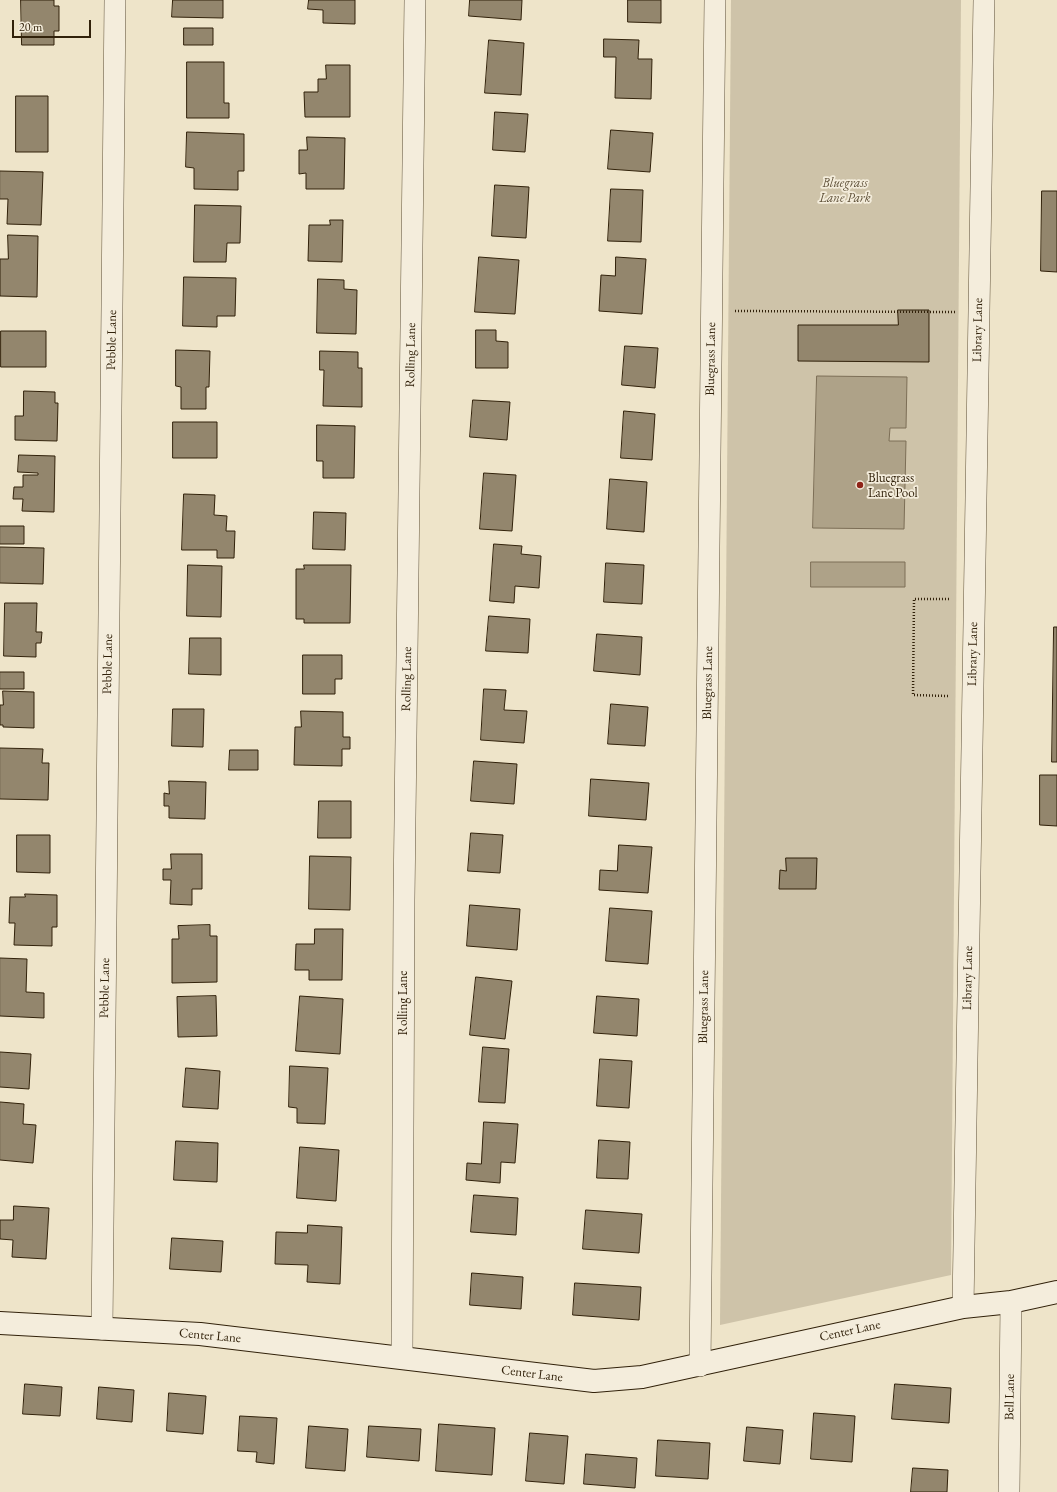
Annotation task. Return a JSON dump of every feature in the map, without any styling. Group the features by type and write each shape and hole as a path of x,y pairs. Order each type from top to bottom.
{"street":[{"name":"Pebble Lane","path":"102,1329 115,0"},
{"name":"Rolling Lane","path":"402,1358 404,908 415,0"},
{"name":"Bluegrass Lane","path":"700,1366 715,0"},
{"name":"Library Lane","path":"963,1307 984,0"},
{"name":"Center Lane","path":"0,1323 200,1334 594,1381 642,1377 700,1366 963,1307 1011,1302 1057,1292"},
{"name":"Bell Lane","path":"1009,1492 1011,1302"}],"path":[{"path":"712,310 978,312"},
{"path":"973,697 914,696 914,599 974,598"}],"green space":[{"name":"Bluegrass Lane Park","path":"731,0 961,0 951,1275 720,1325"}],"shaded area":[{"name":"Bluegrass Lane Pool","path":"817,376 907,377 906,428 890,428 889,441 906,441 904,529 813,528"},
{"path":"811,562 905,562 905,587 811,587"}],"building":[{"path":"21,0 54,0 54,6 59,6 59,31 54,31 54,45 22,45"},
{"path":"173,0 223,0 223,18 172,17"},
{"path":"309,0 355,0 355,24 323,23 323,10 308,9"},
{"path":"470,0 522,0 521,20 469,16"},
{"path":"628,0 661,0 661,23 628,22"},
{"path":"184,28 213,28 213,45 184,45"},
{"path":"604,39 639,40 638,59 652,59 651,99 615,98 616,57 604,57"},
{"path":"489,40 524,43 521,95 485,93"},
{"path":"187,62 224,62 224,103 229,103 229,118 187,118"},
{"path":"326,65 350,65 350,117 305,117 304,92 318,92 318,79 326,79"},
{"path":"16,96 48,96 48,152 16,152"},
{"path":"495,112 528,114 525,152 493,150"},
{"path":"611,130 653,133 650,172 608,169"},
{"path":"187,132 244,134 244,171 238,171 238,190 194,189 194,168 186,167"},
{"path":"307,137 345,138 344,189 306,189 306,173 299,174 299,150 307,150"},
{"path":"0,171 43,172 41,225 7,224 8,199 0,199"},
{"path":"495,185 529,187 526,238 492,236"},
{"path":"611,189 643,190 641,242 608,241"},
{"path":"1042,191 1057,191 1057,272 1041,271"},
{"path":"195,205 241,206 240,243 227,243 226,262 194,262"},
{"path":"330,220 343,220 342,262 308,261 309,225 330,225"},
{"path":"8,235 38,236 37,297 0,296 0,259 8,259"},
{"path":"479,257 519,260 515,314 475,312"},
{"path":"616,257 646,259 642,314 599,311 601,275 615,276"},
{"path":"184,277 236,278 235,316 217,316 217,327 183,326"},
{"path":"318,279 344,280 344,289 357,290 356,334 317,333"},
{"path":"898,310 929,310 929,362 798,361 798,325 898,325"},
{"path":"476,330 496,330 496,341 508,342 508,368 476,368"},
{"path":"1,331 46,331 46,367 1,367"},
{"path":"625,346 658,348 655,388 622,385"},
{"path":"176,350 210,351 209,387 206,387 206,409 181,409 181,387 176,386"},
{"path":"320,351 358,352 358,368 362,368 362,407 323,406 324,370 320,370"},
{"path":"24,391 55,392 55,403 58,403 57,441 15,440 15,416 23,416"},
{"path":"473,400 510,402 507,440 470,437"},
{"path":"624,411 655,414 652,460 621,458"},
{"path":"173,422 217,422 217,458 173,458"},
{"path":"317,425 355,426 354,478 323,478 323,461 317,461"},
{"path":"19,455 55,456 54,512 22,511 23,499 13,499 14,487 23,487 23,475 38,475 38,473 18,472"},
{"path":"484,473 516,475 512,531 480,529"},
{"path":"610,479 647,482 644,532 607,529"},
{"path":"184,494 215,495 214,515 227,516 226,531 235,531 234,558 217,558 217,550 182,550"},
{"path":"314,512 346,513 345,550 313,549"},
{"path":"0,526 24,526 24,544 0,544"},
{"path":"494,544 522,546 521,554 541,556 539,588 515,586 514,603 490,601"},
{"path":"0,547 44,548 43,584 0,583"},
{"path":"606,563 644,565 642,604 604,602"},
{"path":"188,565 222,566 221,617 187,616"},
{"path":"304,565 351,565 350,623 304,623 304,619 296,619 296,569 304,569"},
{"path":"5,603 37,603 36,632 42,632 41,643 36,643 36,657 4,656"},
{"path":"489,616 530,619 528,653 486,651"},
{"path":"1054,627 1057,627 1057,762 1052,762"},
{"path":"597,634 642,637 640,675 594,671"},
{"path":"190,638 221,638 221,675 189,674"},
{"path":"303,655 342,655 342,679 335,679 335,694 303,694"},
{"path":"0,672 24,672 24,689 0,689"},
{"path":"484,689 506,690 504,710 527,711 524,743 481,740"},
{"path":"3,691 34,692 34,728 3,727 3,725 0,725 0,705 3,705"},
{"path":"611,704 648,707 645,746 608,744"},
{"path":"173,709 204,709 203,747 172,746"},
{"path":"301,711 343,712 343,737 350,737 350,749 342,749 342,766 294,765 295,727 301,727"},
{"path":"0,748 43,749 42,763 49,763 48,800 0,799"},
{"path":"230,750 258,750 258,770 229,770"},
{"path":"474,761 517,764 514,804 471,801"},
{"path":"1040,775 1057,775 1057,826 1040,825"},
{"path":"591,779 649,783 646,820 589,816"},
{"path":"169,781 206,782 205,819 169,818 169,806 164,806 164,793 169,794"},
{"path":"319,801 351,801 351,838 318,838"},
{"path":"471,833 503,835 500,873 468,871"},
{"path":"17,835 50,835 50,873 17,872"},
{"path":"619,845 652,847 648,893 599,890 600,870 617,871"},
{"path":"171,854 202,854 202,889 192,889 192,905 170,904 171,880 163,880 163,869 171,869"},
{"path":"310,856 351,857 350,910 309,909"},
{"path":"786,858 817,858 816,889 779,889 780,870 786,871"},
{"path":"25,894 57,895 57,927 52,927 52,946 14,945 15,923 9,923 10,897 25,897"},
{"path":"470,905 520,909 517,950 467,946"},
{"path":"610,908 652,911 648,964 606,961"},
{"path":"210,925 210,936 217,936 217,982 172,983 172,939 179,939 178,926"},
{"path":"315,929 343,929 342,980 309,980 309,970 295,970 296,944 314,944"},
{"path":"0,958 27,959 26,992 44,993 44,1018 0,1016"},
{"path":"476,977 512,981 505,1039 470,1035"},
{"path":"216,996 217,1036 178,1037 177,997"},
{"path":"300,996 343,999 340,1054 296,1051"},
{"path":"597,996 639,999 637,1036 594,1033"},
{"path":"483,1047 509,1049 505,1103 479,1102"},
{"path":"0,1052 31,1054 29,1089 0,1087"},
{"path":"600,1059 632,1061 629,1108 597,1106"},
{"path":"290,1066 328,1068 325,1124 297,1123 297,1108 289,1107"},
{"path":"186,1068 220,1071 218,1109 183,1107"},
{"path":"0,1102 24,1104 23,1124 36,1125 33,1163 0,1160"},
{"path":"484,1122 518,1124 515,1163 501,1162 500,1183 466,1180 467,1163 481,1164"},
{"path":"599,1140 630,1142 628,1179 597,1178"},
{"path":"176,1141 218,1143 217,1182 174,1180"},
{"path":"300,1147 339,1150 336,1201 297,1198"},
{"path":"474,1195 518,1198 516,1235 471,1232"},
{"path":"14,1206 49,1208 46,1259 12,1257 13,1240 0,1239 0,1220 13,1220"},
{"path":"586,1210 642,1214 639,1253 583,1249"},
{"path":"308,1225 342,1227 340,1284 307,1282 308,1265 275,1264 276,1232 307,1233"},
{"path":"172,1238 223,1241 221,1272 170,1269"},
{"path":"472,1273 523,1277 521,1309 470,1305"},
{"path":"575,1283 641,1287 639,1320 573,1315"},
{"path":"25,1384 62,1387 60,1416 23,1414"},
{"path":"895,1384 951,1388 949,1423 892,1419"},
{"path":"99,1387 134,1390 132,1422 97,1419"},
{"path":"169,1393 206,1396 203,1434 167,1431"},
{"path":"814,1413 855,1416 852,1462 811,1459"},
{"path":"240,1416 277,1418 274,1464 256,1462 257,1452 238,1451"},
{"path":"439,1424 495,1428 492,1475 436,1471"},
{"path":"309,1426 348,1429 345,1471 306,1468"},
{"path":"369,1426 421,1429 419,1461 367,1457"},
{"path":"747,1427 783,1430 780,1464 744,1461"},
{"path":"530,1433 568,1436 564,1484 526,1481"},
{"path":"658,1440 710,1443 708,1479 656,1476"},
{"path":"586,1454 637,1458 635,1488 584,1484"},
{"path":"913,1468 948,1470 947,1492 911,1492"}],"place":[{"name":"Bluegrass Lane Pool","path":"860,485"}]}
